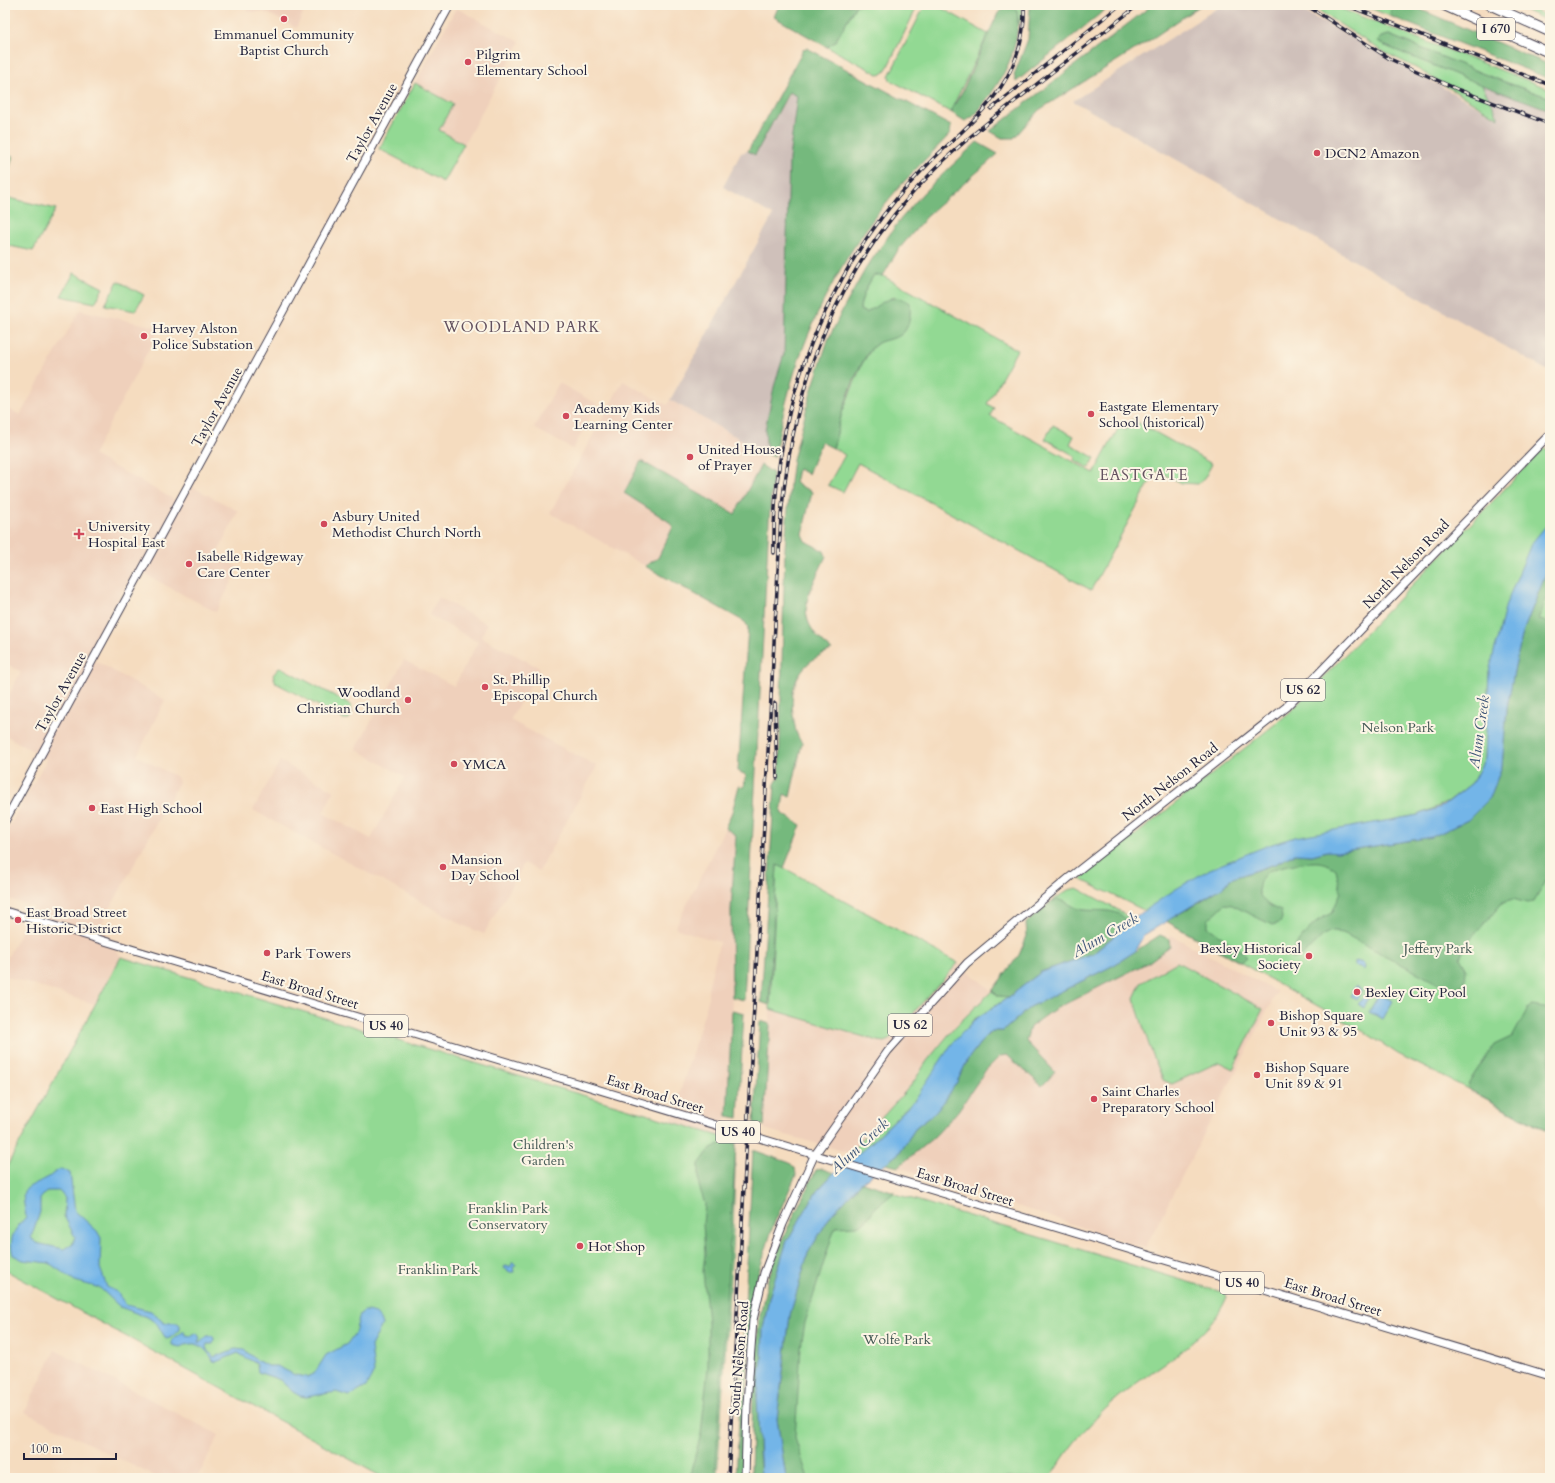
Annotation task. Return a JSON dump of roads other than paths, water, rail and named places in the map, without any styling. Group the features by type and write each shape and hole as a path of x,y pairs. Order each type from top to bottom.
{"highway":[{"name":"I 670","path":"1443,5 1550,53"},
{"name":"I 670","path":"1490,5 1550,32"}],"main road":[{"name":"Taylor Avenue","path":"5,821 450,5"},
{"name":"North Nelson Road","path":"814,1156 888,1051 962,968 1070,877 1286,707 1550,434"},
{"name":"East Broad Street","path":"5,911 814,1156 1550,1376"},
{"name":"South Nelson Road","path":"745,1478 747,1404 753,1320 758,1296 772,1250 814,1156"}],"water":[{"path":"1550,521 1550,563 1523,632 1507,708 1502,766 1490,798 1468,820 1432,837 1337,852 1327,851 1312,855 1294,854 1275,864 1230,879 1226,885 1144,935 1134,952 1114,965 1030,1007 1003,1031 992,1031 980,1043 968,1059 957,1082 943,1103 933,1114 917,1126 899,1153 862,1182 831,1215 808,1253 790,1315 777,1419 786,1478 761,1478 757,1398 762,1360 763,1329 769,1298 787,1241 817,1191 834,1173 869,1145 914,1101 951,1045 974,1020 1009,997 1041,972 1094,953 1145,910 1176,889 1210,869 1269,845 1295,837 1418,815 1443,806 1472,783 1485,758 1489,672 1506,604 1531,544"},
{"path":"1355,961 1363,963 1365,967 1364,970 1355,966"},
{"path":"1356,986 1362,990 1357,999 1350,996"},
{"path":"1367,988 1373,992 1364,1008 1358,1004 1363,999"},
{"path":"1379,994 1393,1001 1383,1019 1369,1012"},
{"path":"61,1169 70,1173 75,1211 97,1231 101,1238 100,1268 107,1287 117,1292 126,1305 151,1311 164,1323 178,1323 180,1325 180,1330 170,1338 166,1339 157,1324 149,1318 120,1307 100,1288 75,1281 49,1263 23,1260 13,1255 11,1243 12,1238 19,1225 26,1217 23,1196 24,1192 30,1186 47,1178","holes":["49,1191 59,1191 65,1198 64,1216 75,1237 72,1245 64,1249 36,1243 31,1237 40,1212 40,1199"]},
{"path":"513,1262 516,1265 513,1267 514,1272 510,1272 504,1268 505,1266 510,1267"},
{"path":"364,1311 376,1314 382,1325 371,1346 374,1372 366,1387 349,1396 336,1392 306,1397 300,1396 293,1392 280,1380 258,1372 257,1364 238,1353 216,1362 212,1360 212,1358 202,1347 198,1345 190,1344 180,1347 172,1345 172,1340 184,1331 186,1335 192,1336 197,1333 200,1338 198,1342 200,1343 207,1336 213,1336 213,1344 207,1344 206,1348 214,1357 235,1349 244,1350 258,1361 268,1366 277,1366 295,1375 307,1377 314,1374 326,1355 347,1344 355,1333 360,1314"}],"railway":[{"path":"774,553 775,510 779,468 786,427 796,386 826,309 846,271 884,215 916,176 968,126 998,92 1018,53 1023,30 1024,5"},
{"path":"991,109 1120,5"},
{"path":"728,1478 781,516 787,466 797,417 810,372 826,328 847,286 871,246 901,207 935,169 969,138 1138,5"},
{"path":"1306,5 1390,59 1459,90 1550,124"},
{"path":"1346,5 1550,85"},
{"path":"775,703 777,778"}],"place":[{"name":"Emmanuel Community Baptist Church","path":"284,19"},
{"name":"Pilgrim Elementary School","path":"468,62"},
{"name":"DCN2 Amazon","path":"1317,153"},
{"name":"Harvey Alston Police Substation","path":"144,336"},
{"name":"Eastgate Elementary School (historical)","path":"1091,414"},
{"name":"Academy Kids Learning Center","path":"566,416"},
{"name":"United House of Prayer","path":"690,457"},
{"name":"Asbury United Methodist Church North","path":"324,524"},
{"name":"University Hospital East","path":"79,534"},
{"name":"Isabelle Ridgeway Care Center","path":"189,564"},
{"name":"St. Phillip Episcopal Church","path":"485,687"},
{"name":"Woodland Christian Church","path":"408,700"},
{"name":"YMCA","path":"454,764"},
{"name":"East High School","path":"92,808"},
{"name":"Mansion Day School","path":"443,867"},
{"name":"East Broad Street Historic District","path":"18,920"},
{"name":"Park Towers","path":"267,953"},
{"name":"Bexley Historical Society","path":"1309,956"},
{"name":"Bexley City Pool","path":"1357,992"},
{"name":"Bishop Square Unit 93 & 95","path":"1271,1023"},
{"name":"Bishop Square Unit 89 & 91","path":"1257,1075"},
{"name":"Saint Charles Preparatory School","path":"1094,1099"},
{"name":"Hot Shop","path":"580,1246"}],"district":[{"name":"WOODLAND PARK","path":"522,327"},
{"name":"EASTGATE","path":"1144,475"}],"park label":[{"name":"Nelson Park","path":"1398,727"},
{"name":"Jeffery Park","path":"1438,948"},
{"name":"Children's Garden","path":"543,1152"},
{"name":"Franklin Park Conservatory","path":"508,1216"},
{"name":"Franklin Park","path":"438,1269"},
{"name":"Wolfe Park","path":"897,1339"}],"water label":[{"name":"Alum Creek","path":"1479,732"},
{"name":"Alum Creek","path":"1105,935"},
{"name":"Alum Creek","path":"859,1146"}]}
